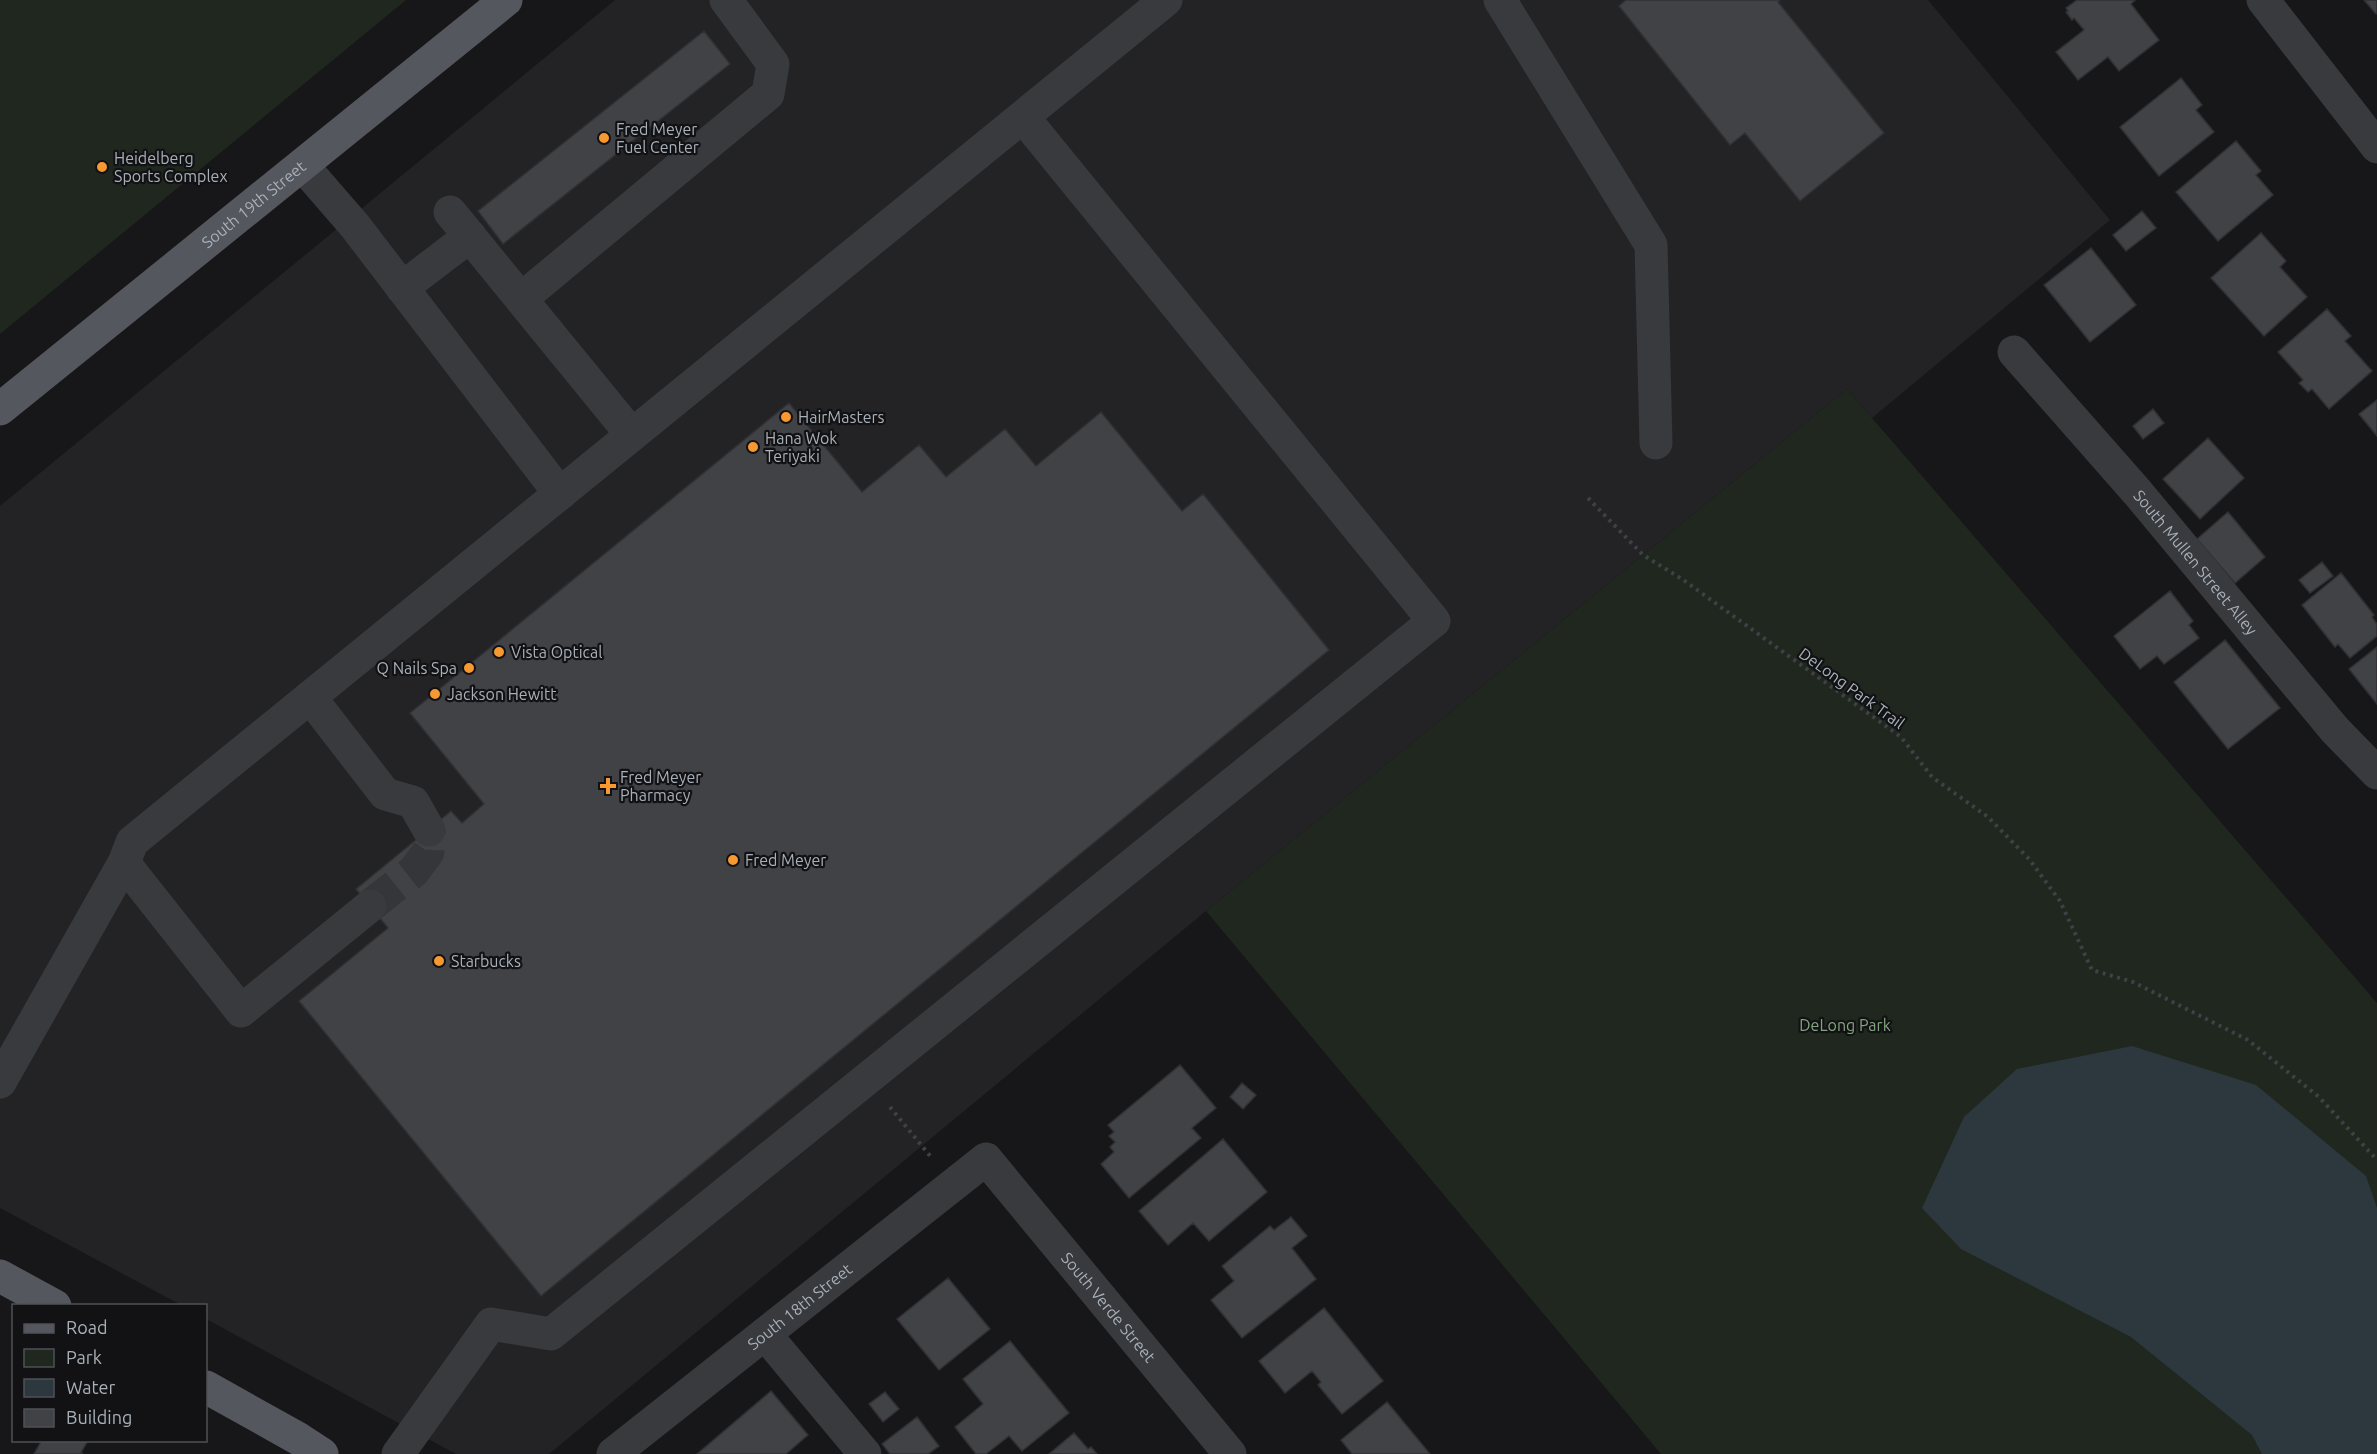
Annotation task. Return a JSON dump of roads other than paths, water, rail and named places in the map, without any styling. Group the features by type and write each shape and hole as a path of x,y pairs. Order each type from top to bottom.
{"main road":[{"name":"South 19th Street","path":"0,409 506,0"},
{"path":"0,1276 53,1304"},
{"path":"207,1388 299,1438 322,1454"}],"street":[{"path":"521,299 768,94 773,64 726,0"},
{"path":"0,1082 124,863 132,842 1166,0"},
{"path":"1500,0 1651,245 1656,443"},
{"path":"2263,0 2377,147"},
{"path":"398,1454 491,1324 551,1334 1434,621 1023,117"},
{"path":"303,166 355,226 560,494"},
{"path":"402,288 460,224 632,435"},
{"name":"South Mullen Street Alley","path":"2014,352 2138,493 2335,730 2377,773"},
{"path":"310,697 386,794 412,802 429,830"},
{"path":"124,863 241,1011 370,906"},
{"name":"South 18th Street","path":"613,1454 986,1159"},
{"name":"South Verde Street","path":"986,1159 1230,1454"},
{"path":"765,1334 865,1454"}],"water":[{"path":"2132,1046 2256,1085 2366,1176 2377,1208 2377,1454 2262,1454 2252,1435 2131,1337 1961,1249 1922,1208 1964,1117 2017,1069"}],"tunnel":[{"path":"370,906 414,871 428,852 429,830"}],"place":[{"name":"Fred Meyer Fuel Center","path":"604,138"},
{"name":"Heidelberg Sports Complex","path":"102,167"},
{"name":"HairMasters","path":"786,417"},
{"name":"Hana Wok Teriyaki","path":"753,447"},
{"name":"Vista Optical","path":"499,652"},
{"name":"Q Nails Spa","path":"469,668"},
{"name":"Jackson Hewitt","path":"435,694"},
{"name":"Fred Meyer Pharmacy","path":"608,786"},
{"name":"Fred Meyer","path":"733,860"},
{"name":"Starbucks","path":"439,961"}],"park label":[{"name":"DeLong Park","path":"1845,1025"}]}
